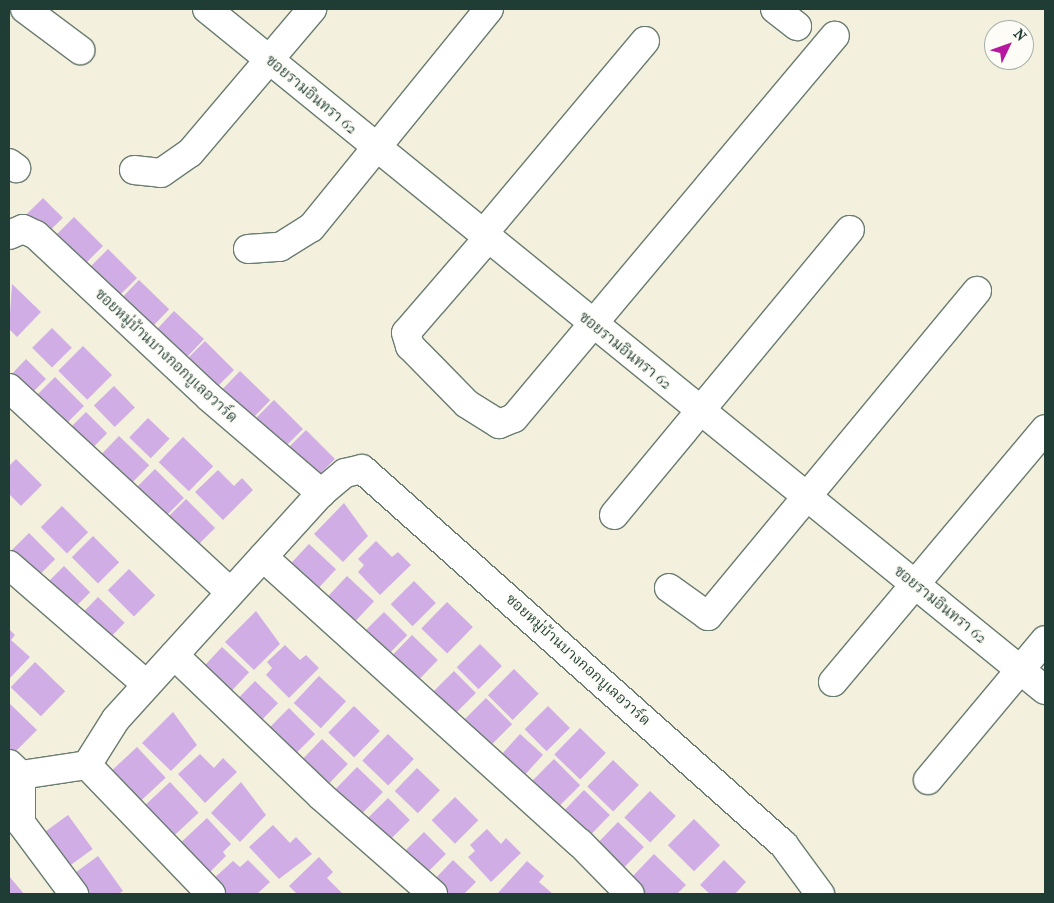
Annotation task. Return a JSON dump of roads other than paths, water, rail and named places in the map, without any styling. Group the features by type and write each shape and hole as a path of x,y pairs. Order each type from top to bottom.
{"street":[{"path":"25,9 80,50"},
{"name":"ซอยรามอินทรา 62","path":"207,9 700,413 1045,690"},
{"path":"134,170 161,173 190,153 312,9"},
{"path":"248,250 294,241 311,228 378,150 489,9"},
{"path":"775,9 797,26"},
{"path":"645,41 406,333 410,346 467,404 489,422 499,424 514,418 835,36"},
{"name":"ซอยหมู่บ้านบางกอกบูเลอวาร์ด","path":"9,235 23,229 36,235 209,397 321,493"},
{"path":"614,515 850,230"},
{"path":"669,588 708,616 977,291"},
{"path":"9,388 230,592"},
{"path":"833,682 1045,429"},
{"name":"ซอยหมู่บ้านบางกอกบูเลอวาร์ด","path":"87,765 116,719 146,684 321,493 353,470 374,475 784,845 820,894"},
{"path":"263,557 580,843 630,894"},
{"path":"9,565 146,684"},
{"path":"928,780 1045,640"},
{"path":"174,655 321,796 433,894"},
{"path":"74,894 21,823 15,770 87,765 211,894"}]}
